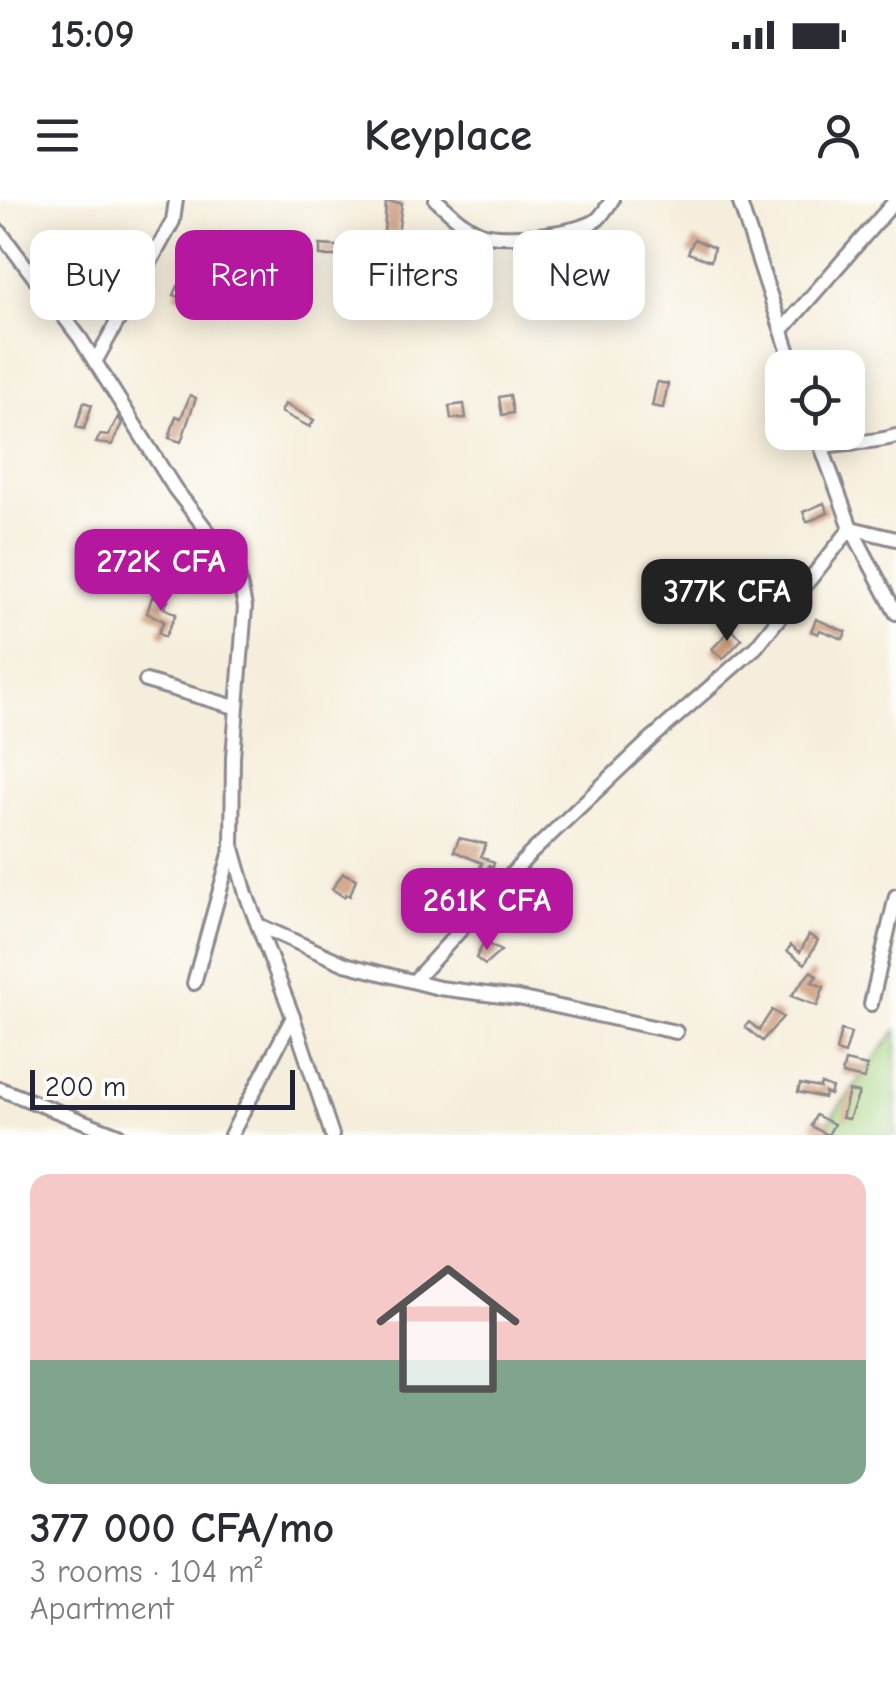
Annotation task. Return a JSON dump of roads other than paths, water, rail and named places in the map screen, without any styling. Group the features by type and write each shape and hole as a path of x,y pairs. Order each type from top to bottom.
{"street":[{"path":"95,362 174,221 176,200"},
{"path":"436,200 470,228 501,236 578,228 596,220 612,200"},
{"path":"739,200 788,350"},
{"path":"782,330 896,200"},
{"path":"0,232 95,362 175,490 237,569 244,607 232,845 194,982"},
{"path":"865,441 896,436"},
{"path":"822,450 851,528 896,613"},
{"path":"851,528 896,539"},
{"path":"414,982 529,855 651,739 756,648 851,528"},
{"path":"146,681 236,707"},
{"path":"232,845 332,1135"},
{"path":"871,1004 896,896"},
{"path":"258,925 345,964 414,982 518,998 676,1032"},
{"path":"230,1135 292,1017"},
{"path":"0,1089 118,1135"}]}
